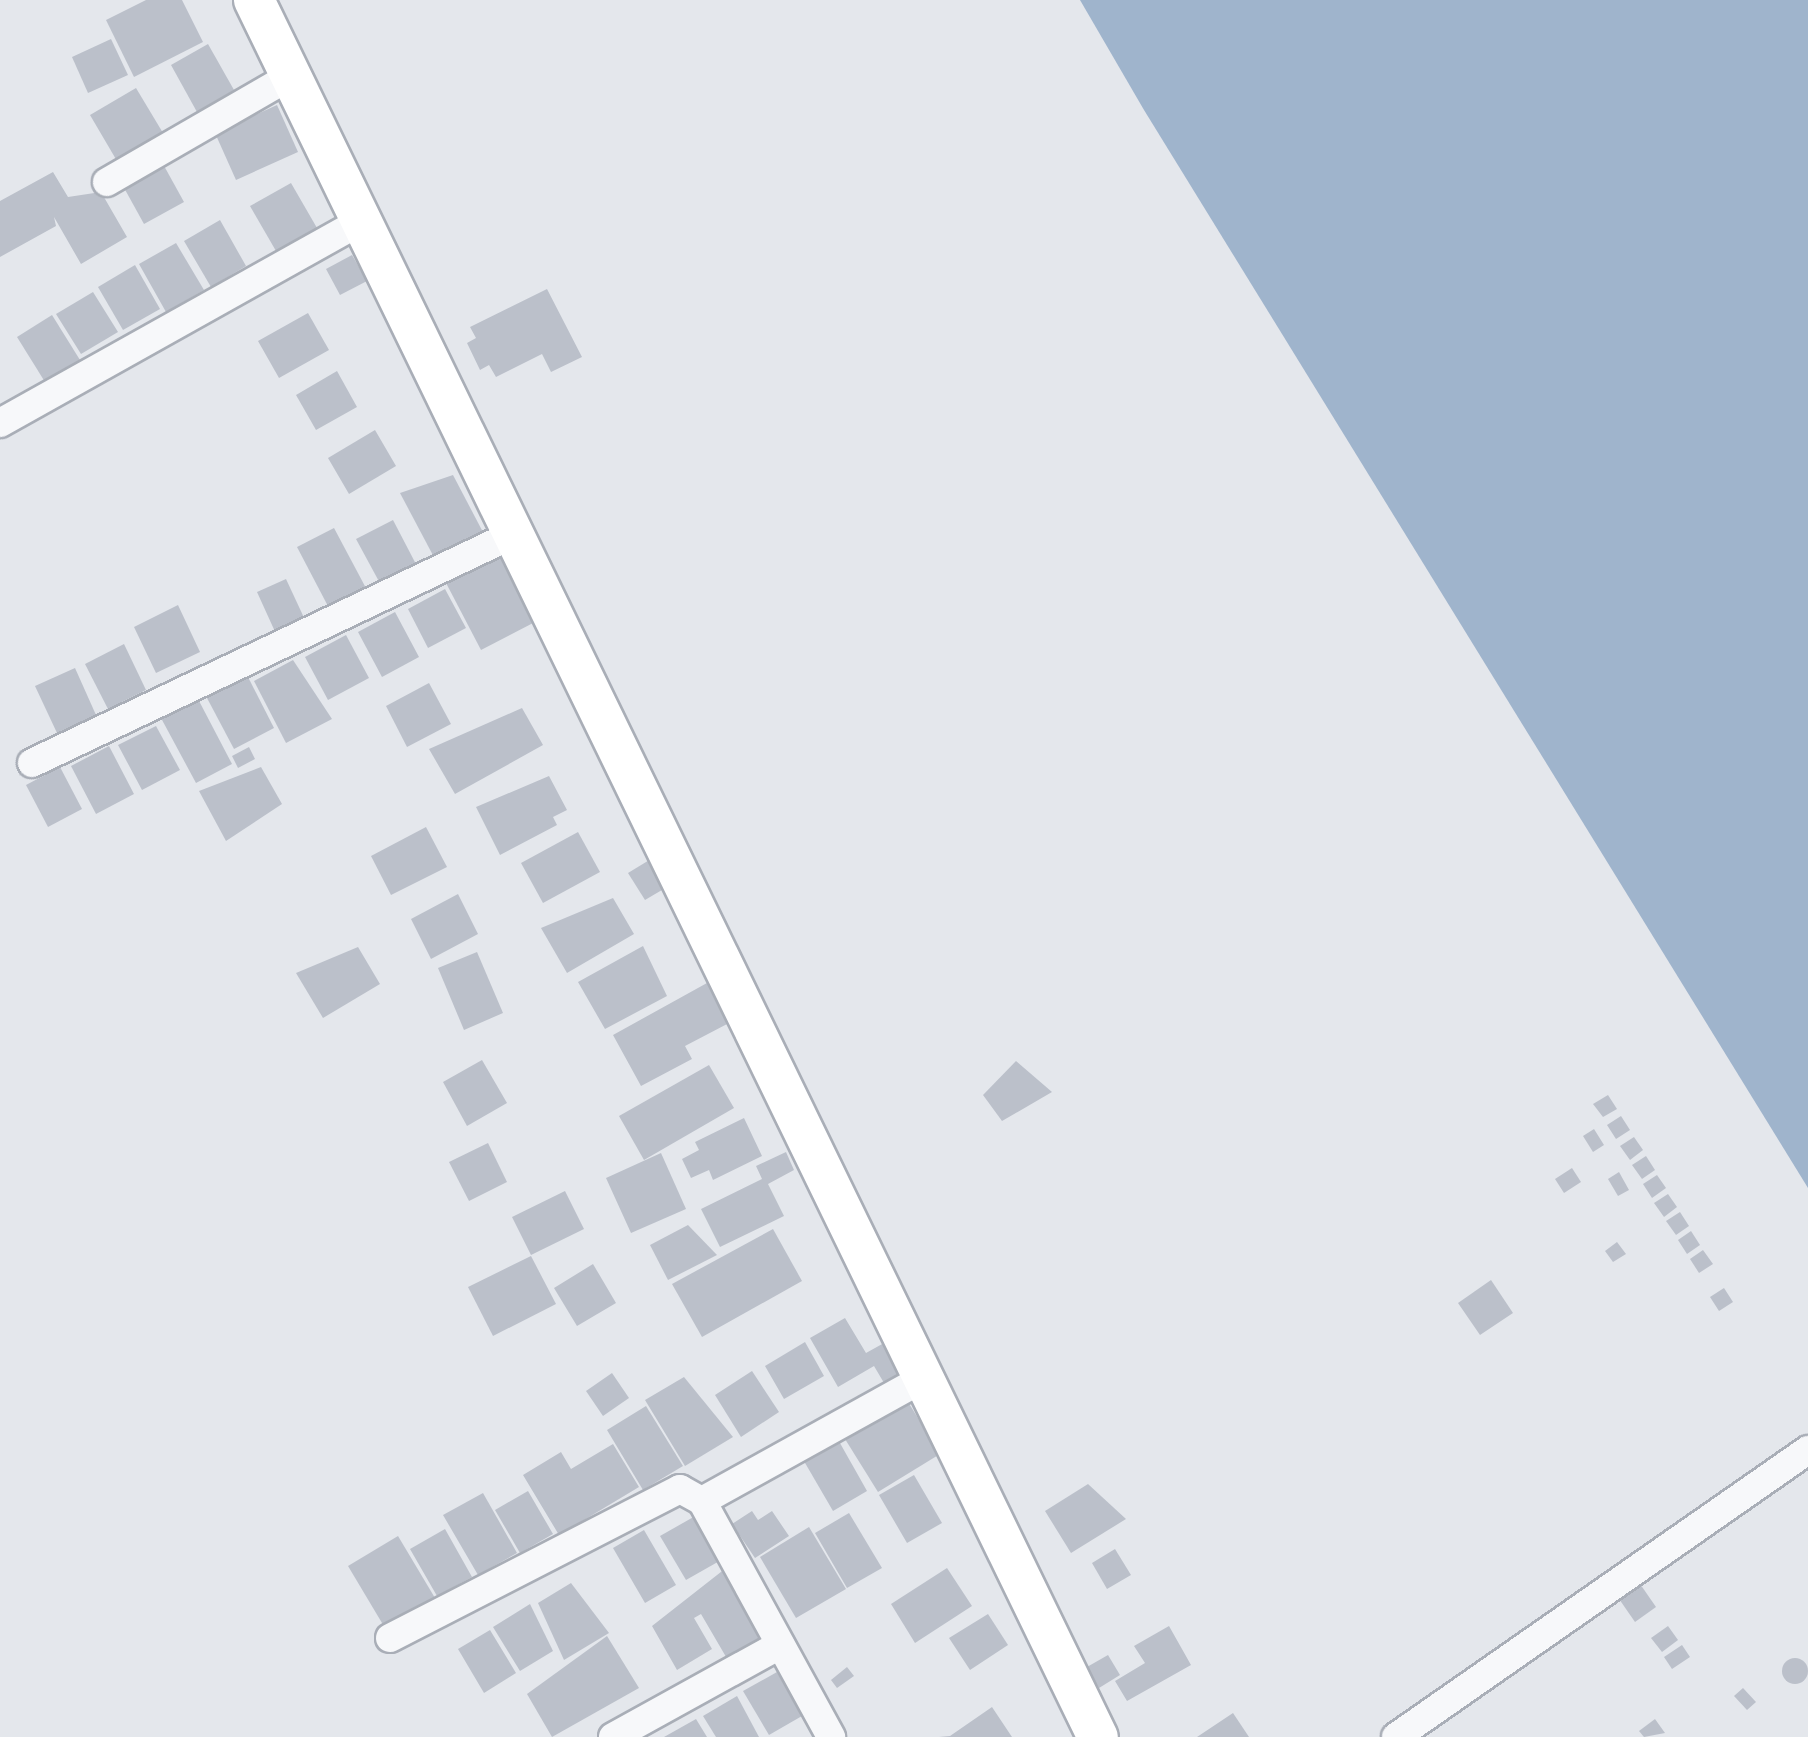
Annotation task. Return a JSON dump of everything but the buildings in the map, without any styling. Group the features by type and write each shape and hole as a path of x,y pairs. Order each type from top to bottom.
{"street":[{"path":"254,0 356,224 518,532 920,1380 1098,1737"},
{"path":"106,182 287,78"},
{"path":"0,423 356,224"},
{"path":"32,763 518,532"},
{"path":"702,1501 920,1380"},
{"path":"1396,1737 1808,1450"},
{"path":"390,1638 680,1489 702,1501 832,1737"},
{"path":"613,1737 780,1646"}],"water":[{"path":"1080,0 1808,0 1808,1188 1144,110"}]}
